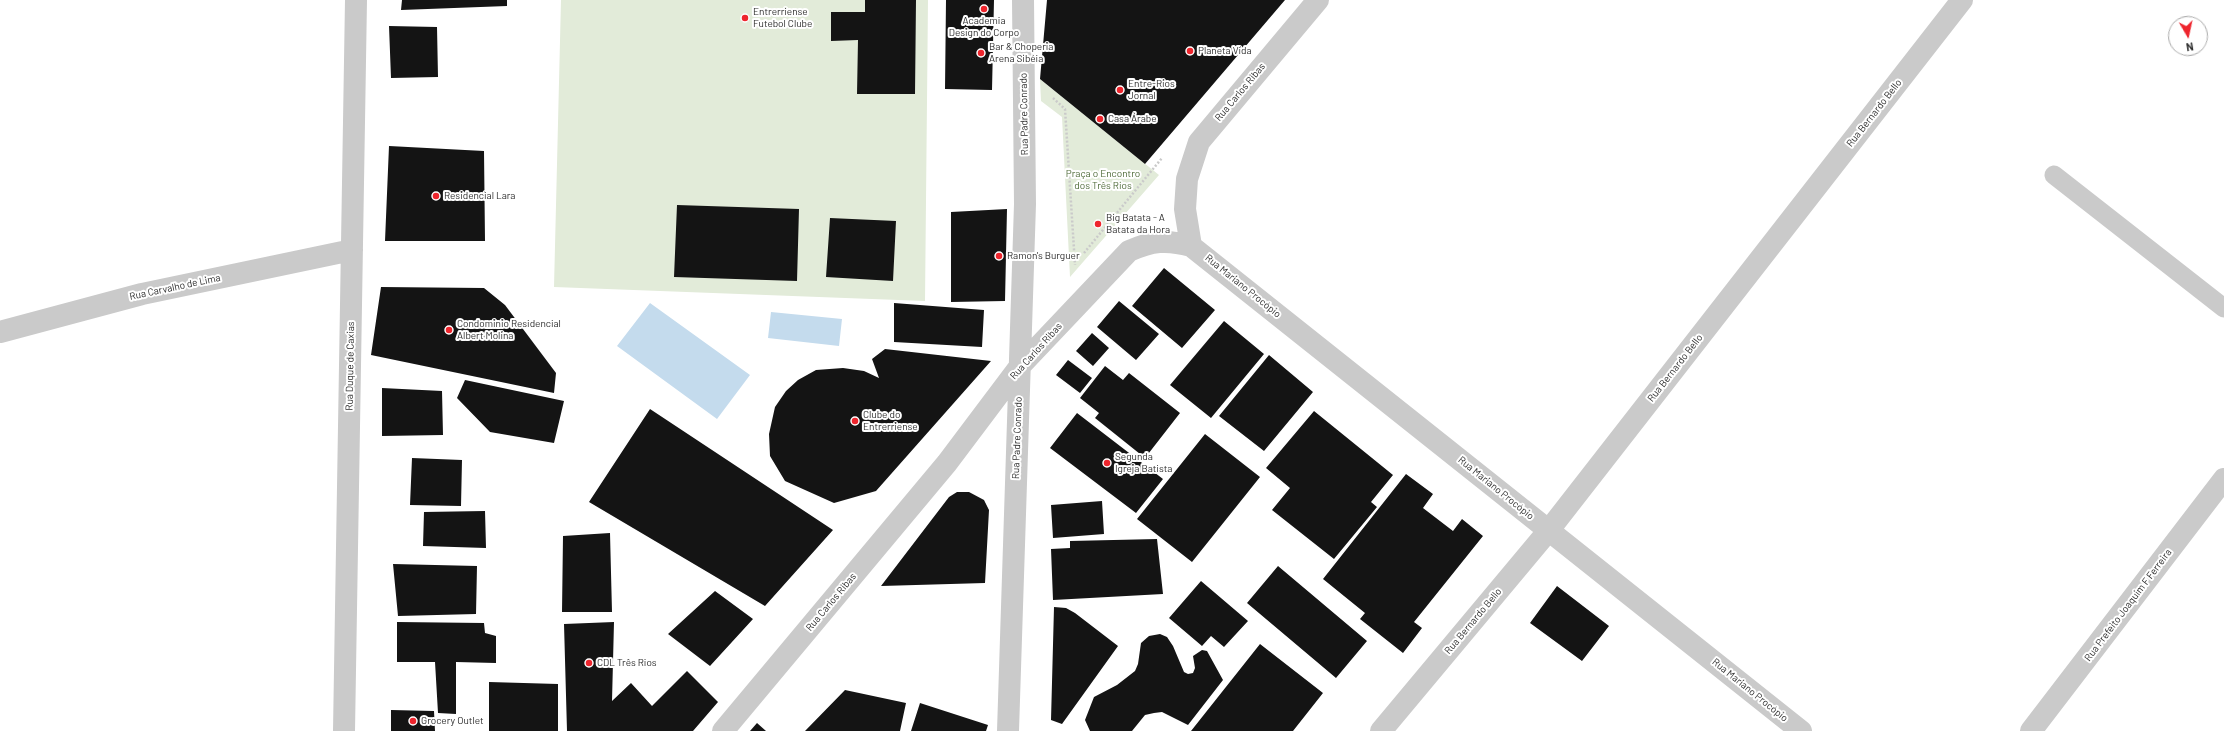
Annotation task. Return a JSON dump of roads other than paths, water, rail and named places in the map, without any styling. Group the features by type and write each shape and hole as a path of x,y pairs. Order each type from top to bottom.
{"street":[{"name":"Rua Duque de Caxias","path":"344,731 356,0"},
{"name":"Rua Padre Conrado","path":"1008,731 1025,204 1023,0"},
{"name":"Rua Carlos Ribas","path":"723,731 947,463 1020,366 1129,251 1149,242 1177,242 1191,246 1185,209 1187,179 1199,142 1318,0"},
{"name":"Rua Bernardo Bello","path":"1381,731 1548,530 1962,0"},
{"name":"Rua Mariano Procópio","path":"1191,246 1801,731"},
{"name":"Rua Carvalho de Lima","path":"0,332 142,294 352,250"},
{"name":"Rua Prefeito Joaquim F Ferreira","path":"2031,731 2224,479"}],"lane":[{"path":"2054,175 2224,308"}],"water":[{"path":"650,303 750,375 717,419 617,346"},
{"path":"771,312 842,319 839,346 768,338"}],"place":[{"name":"Academia Design do Corpo","path":"984,9"},
{"name":"Entrerriense Futebol Clube","path":"745,18"},
{"name":"Planeta Vida","path":"1190,51"},
{"name":"Bar & Choperia Arena Sibéia","path":"981,53"},
{"name":"Entre-Rios Jornal","path":"1120,90"},
{"name":"Casa Árabe","path":"1100,119"},
{"name":"Residencial Lara","path":"436,196"},
{"name":"Big Batata - A Batata da Hora","path":"1098,224"},
{"name":"Ramon's Burguer","path":"999,256"},
{"name":"Condominio Residencial Albert Molina","path":"449,330"},
{"name":"Clube do Entrerriense","path":"855,421"},
{"name":"Segunda Igreja Batista","path":"1107,463"},
{"name":"CDL Três Rios","path":"589,663"},
{"name":"Grocery Outlet","path":"413,721"}],"park label":[{"name":"Praça o Encontro dos Três Rios","path":"1103,180"}]}
